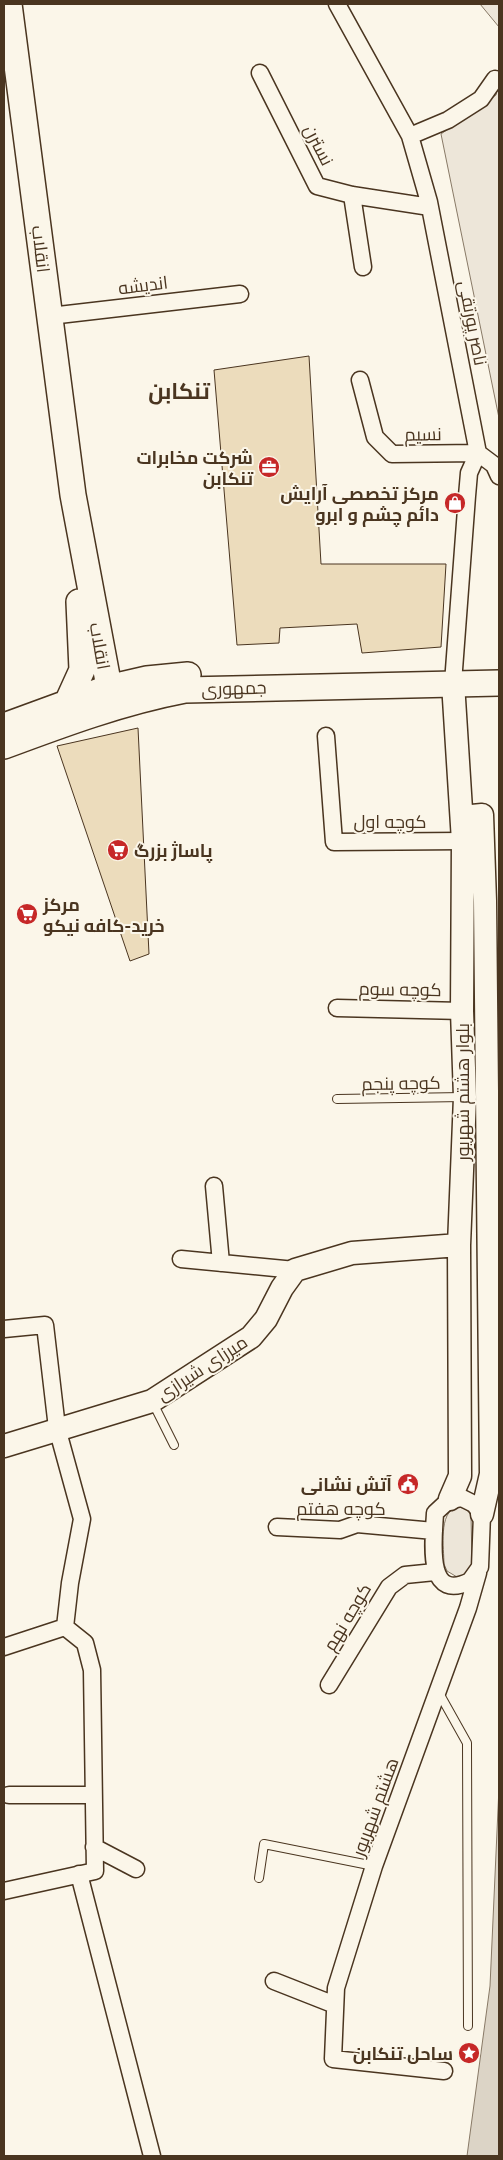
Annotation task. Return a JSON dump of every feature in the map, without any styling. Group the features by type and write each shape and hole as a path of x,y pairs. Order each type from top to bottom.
{"main road":[{"name":"انقلاب","path":"8,4 12,86 50,316 73,495 111,698"},
{"name":"انقلاب","path":"67,703 82,670 73,495"},
{"path":"462,676 499,670"},
{"name":"جمهوری","path":"4,746 111,698 147,679 190,675 462,676"},
{"path":"462,676 499,683"},
{"name":"جمهوری","path":"4,726 67,703 111,698"}],"street":[{"name":"ناصر پورتقی","path":"337,4 410,136 430,207 478,452"},
{"name":"نسترن","path":"260,73 317,186 352,195 430,207"},
{"path":"410,136 448,120 481,99 495,79"},
{"path":"352,195 363,267"},
{"name":"اندیشه","path":"50,316 240,294"},
{"name":"نسیم","path":"360,380 375,437 392,454 478,452"},
{"path":"462,676 469,472 478,452 494,465 499,476"},
{"name":"بلوار هشتم شهریور","path":"462,676 472,816 485,901 491,1474 482,1514"},
{"name":"کوچه اول","path":"326,736 334,842 463,841"},
{"name":"بلوار هشتم شهریور","path":"450,1500 460,1476 460,1245 465,1097 462,1011 463,841 472,816"},
{"name":"کوچه سوم","path":"337,1008 462,1011"},
{"path":"214,1186 221,1263"},
{"path":"181,1259 296,1270 352,1253 460,1245"},
{"name":"میرزای شیرازی","path":"4,1446 57,1428 152,1401 251,1336 266,1319 282,1288 296,1270"},
{"path":"4,1329 45,1325 57,1428 82,1519 70,1583 65,1627"},
{"path":"450,1500 468,1500 482,1514 480,1567 478,1573 470,1581 459,1585 448,1584 435,1572 433,1566 435,1513 443,1503 450,1500"},
{"name":"کوچه هفتم","path":"277,1527 340,1530 357,1524 434,1531"},
{"name":"کوچه نهم","path":"329,1685 389,1587 405,1575 435,1572"},
{"name":"هشتم شهریور","path":"444,2072 333,2059 336,1988 374,1866 438,1691 478,1573"},
{"path":"4,1647 65,1627"},
{"path":"4,1891 95,1871 92,1670 86,1643 65,1627"},
{"path":"9,1795 93,1795"},
{"path":"94,1848 136,1869"},
{"path":"79,1874 152,2156"},
{"path":"274,1981 335,2006"}],"lane":[{"name":"کوچه پنجم","path":"337,1099 465,1097"},
{"path":"152,1401 174,1445"},
{"path":"438,1691 466,1742 468,2026"},
{"path":"259,1878 264,1844 374,1866"}],"shaded area":[{"path":"480,4 499,4 499,27"},
{"path":"499,81 499,418 441,134 496,95"},
{"path":"457,1507 464,1508 471,1514 472,1564 465,1575 457,1577 447,1571 444,1564 443,1532 447,1516 451,1510"},
{"path":"499,1787 499,2156 467,2156 490,1986"}],"building":[{"name":"شرکت مخابرات تنکابن","path":"309,356 321,564 446,564 441,647 362,653 357,624 280,628 279,643 237,645 214,370"},
{"name":"پاساژ بزرگ","path":"138,728 149,954 130,961 57,746"}],"place":[{"name":"شرکت مخابرات تنکابن","path":"269,467"},
{"name":"مرکز تخصصی آرایش دائم چشم و ابرو","path":"455,503"},
{"name":"پاساژ بزرگ","path":"118,850"},
{"name":"مرکز خرید-کافه نیکو","path":"27,914"},
{"name":"آتش نشانی","path":"408,1484"},
{"name":"ساحل تنکابن","path":"469,2053"}],"district":[{"name":"تنکابن","path":"179,391"}]}
